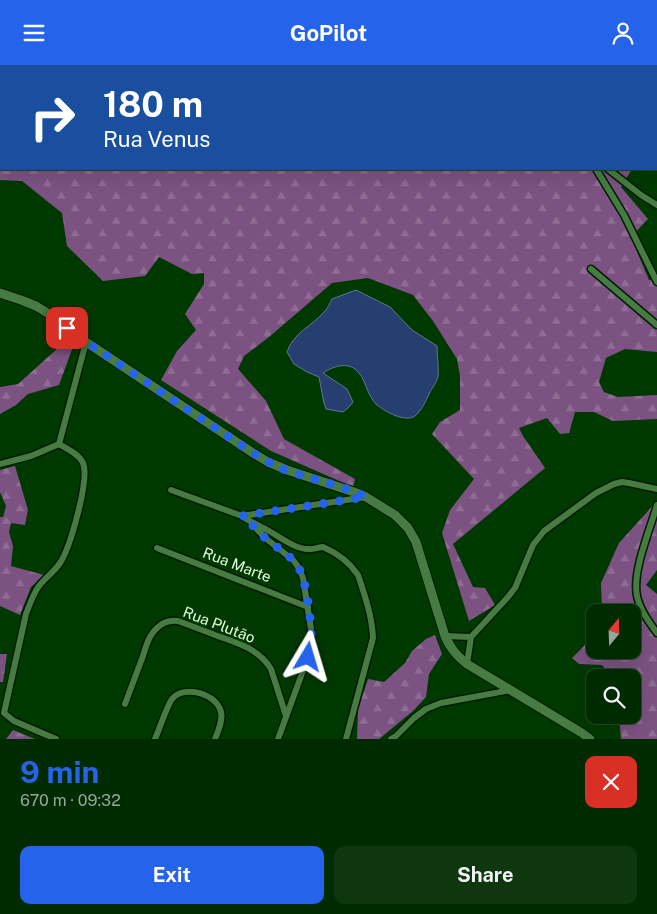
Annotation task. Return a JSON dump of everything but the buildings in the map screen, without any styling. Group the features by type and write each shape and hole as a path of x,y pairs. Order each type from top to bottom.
{"main road":[{"path":"0,293 36,306 49,314 86,342 268,462 287,470 354,491 395,515 408,528 416,543 445,636 458,657 590,739"},
{"path":"567,725 580,739"}],"street":[{"path":"597,170 624,215 657,282"},
{"path":"609,170 657,205"},
{"path":"591,269 657,325"},
{"path":"59,444 86,342"},
{"path":"0,464 59,444"},
{"path":"56,739 17,723 2,713 26,614 38,588 61,561 82,497 85,470 82,461 73,452 59,444"},
{"path":"467,664 471,637 515,588 533,545 548,527 596,493 614,484 622,482 657,489"},
{"path":"171,490 242,516 304,549 323,547 328,549 351,565 358,575 370,615 373,638 346,739"},
{"path":"242,516 366,497"},
{"path":"657,505 637,570 636,582 637,596 641,609 657,633"},
{"path":"252,523 264,537 293,560 299,568 303,578 311,629 311,649 278,739"},
{"name":"Rua Marte","path":"157,547 308,607"},
{"name":"Rua Plutão","path":"125,704 153,632 167,621 178,621 244,646 261,657 271,669 286,716"},
{"path":"445,636 471,637"},
{"path":"391,739 426,709 441,703 511,690"},
{"path":"155,739 172,699 181,694 200,693 211,698 220,709 221,720 216,739"}],"green space":[{"path":"0,170 631,170 621,187 648,219 631,237 649,280 657,280 657,352 625,349 606,358 599,382 604,392 618,397 657,395 657,419 613,421 594,412 575,412 569,433 560,434 547,418 519,428 545,468 453,544 473,587 485,588 495,605 469,621 442,533 450,510 474,479 432,434 440,422 460,410 460,376 457,359 433,321 413,295 368,278 332,283 244,356 238,369 266,401 284,439 355,479 353,487 271,451 161,380 177,351 196,330 185,314 204,284 204,273 192,274 159,257 145,276 103,281 67,246 62,213 22,181 0,180"},
{"path":"68,339 74,344 59,385 28,394 16,405 0,414 0,387 18,384"},
{"path":"15,466 28,510 25,525 11,523 9,532 13,546 11,566 44,575 31,587 20,615 0,606 0,517 3,517 6,506 0,492 0,470"},
{"path":"657,501 657,570 646,585 657,594 657,739 621,739 620,724 641,724 641,669 605,669 602,665 579,664 572,658 585,645 586,659 641,659 641,604 602,604 601,583 619,543"},
{"path":"435,635 442,654 429,674 426,697 413,711 379,739 357,739 358,709 368,679 384,682 405,663 412,651 426,639"},
{"path":"0,654 7,654 3,682 0,682"},
{"path":"13,730 35,739 6,739"}],"water":[{"path":"356,290 390,307 412,330 437,346 437,378 423,406 411,418 400,417 377,405 370,396 359,372 347,366 334,367 323,373 347,389 353,402 343,412 326,409 319,377 294,364 287,352 298,335 324,312 332,299"}],"route":[{"path":"67,328 268,462 287,470 354,491 366,497 242,516 252,523 264,537 293,560 302,572 312,639 308,657"}]}
